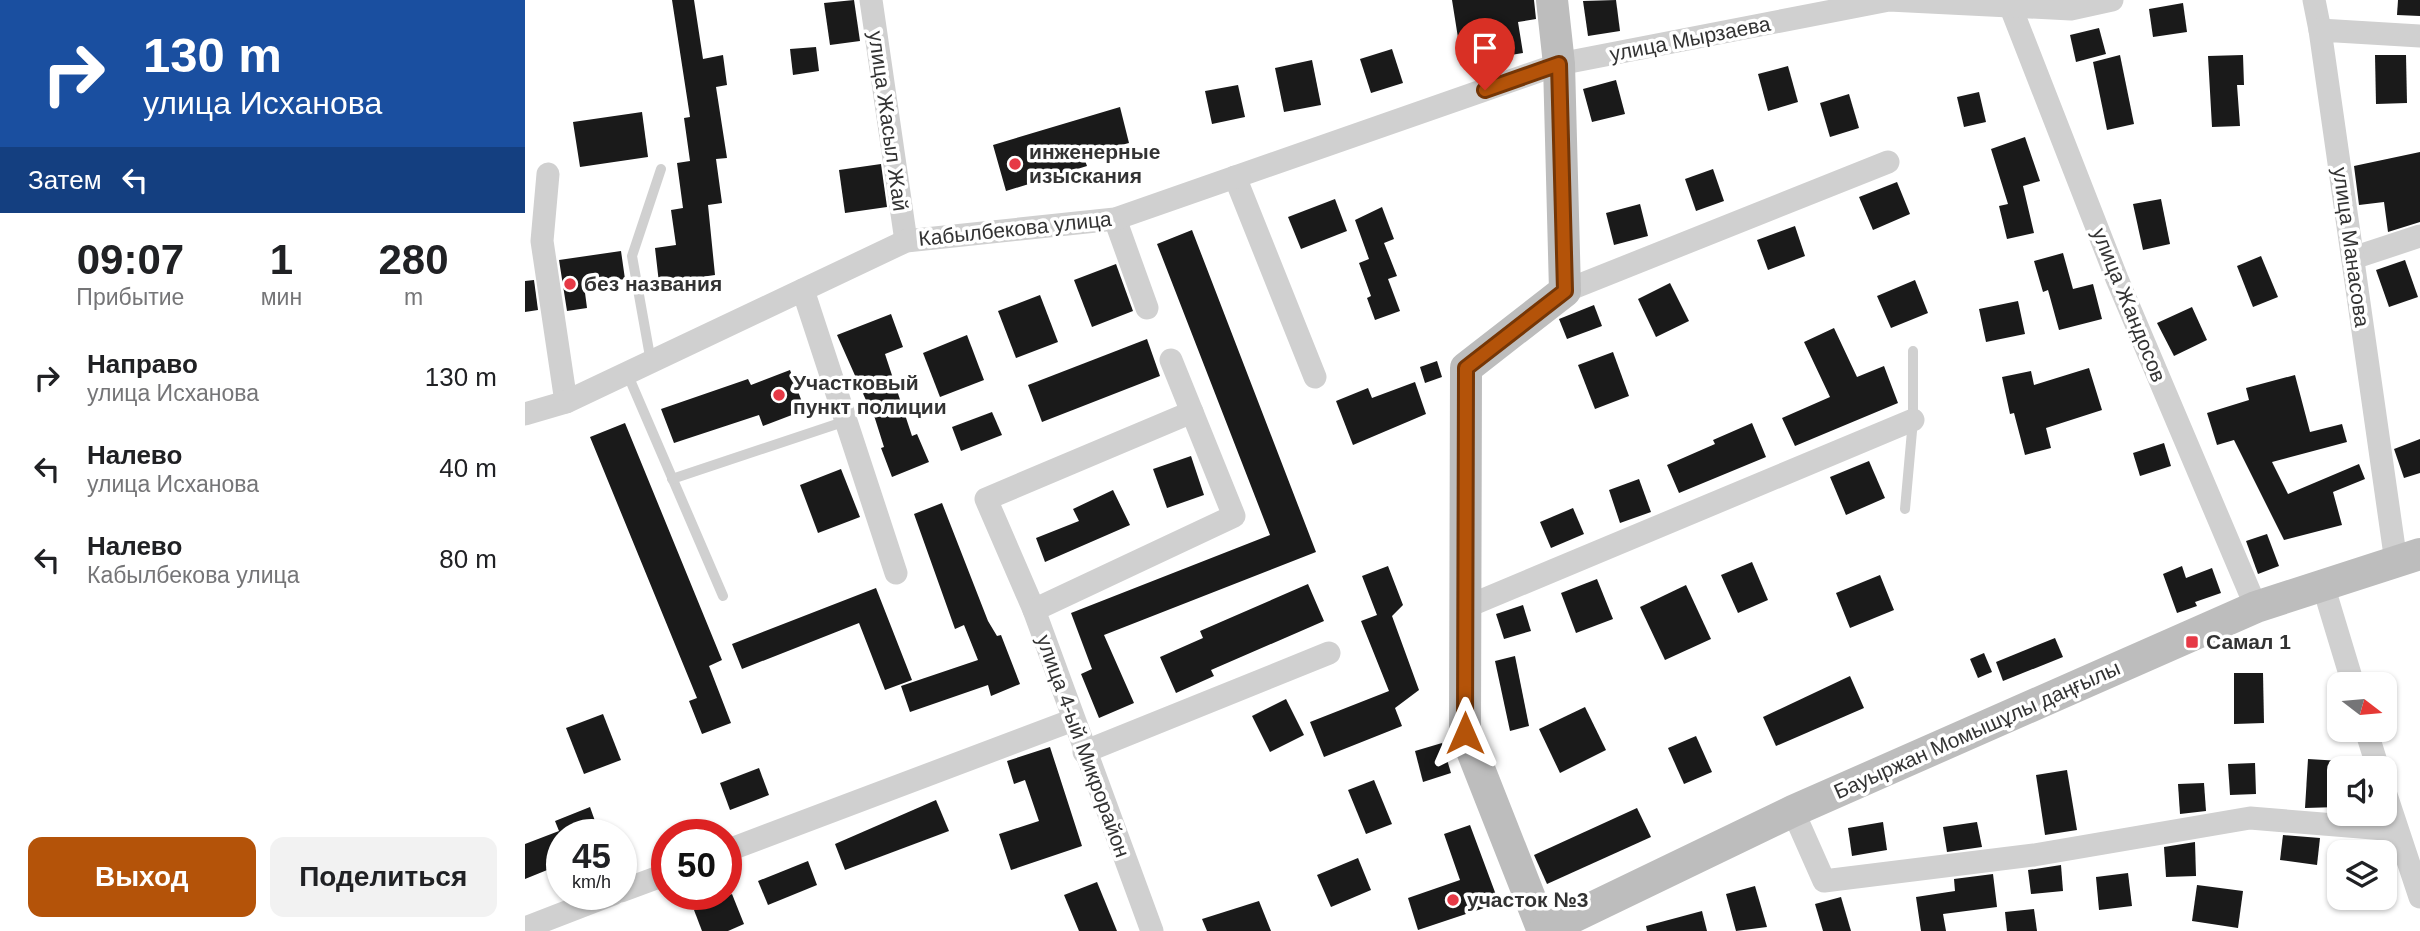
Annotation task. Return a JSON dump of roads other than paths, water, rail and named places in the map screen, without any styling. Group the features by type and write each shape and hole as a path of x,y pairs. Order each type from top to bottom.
{"main road":[{"path":"1543,931 1465,733 1466,368 1565,291 1559,64 1552,0"},
{"name":"Бауыржан Момышұлы даңғылы","path":"1543,931 1793,811 2256,607 2408,558"}],"street":[{"name":"улица Жасыл Жай","path":"871,0 906,241"},
{"name":"улица Мырзаева","path":"1559,64 1889,0 2071,9 2112,0"},
{"name":"улица Манасова","path":"2314,0 2353,258 2408,558"},
{"name":"улица Жандосов","path":"2009,4 2117,279 2256,607"},
{"path":"2320,30 2420,36"},
{"name":"Кабылбекова улица","path":"525,414 566,402 906,241 1115,219 1559,64"},
{"path":"1565,291 1888,162"},
{"path":"548,174 542,241 566,402"},
{"path":"1235,177 1315,377"},
{"path":"1115,219 1147,308"},
{"path":"2353,258 2420,236"},
{"path":"803,290 896,573"},
{"name":"улица 4-ый Микрорайон","path":"1152,931 1034,610 1234,516 1171,360"},
{"path":"1034,610 986,499 1192,412"},
{"path":"1466,607 1913,420"},
{"path":"2323,585 2349,672"},
{"path":"1084,752 1329,653"},
{"path":"742,845 1073,720"},
{"path":"1793,811 1824,881 2034,855 2250,818 2397,830"},
{"path":"2396,826 2420,897"},
{"path":"525,928 572,910"}],"lane":[{"path":"651,362 632,256 661,169"},
{"path":"1905,509 1913,420 1913,351"},
{"path":"627,373 723,596"},
{"path":"673,479 846,421"}],"place":[{"name":"инженерные изыскания","path":"1015,164"},
{"name":"без названия","path":"570,284"},
{"name":"Участковый пункт полиции","path":"779,395"},
{"name":"Самал 1","path":"2192,642"},
{"name":"участок №3","path":"1453,900"}]}
